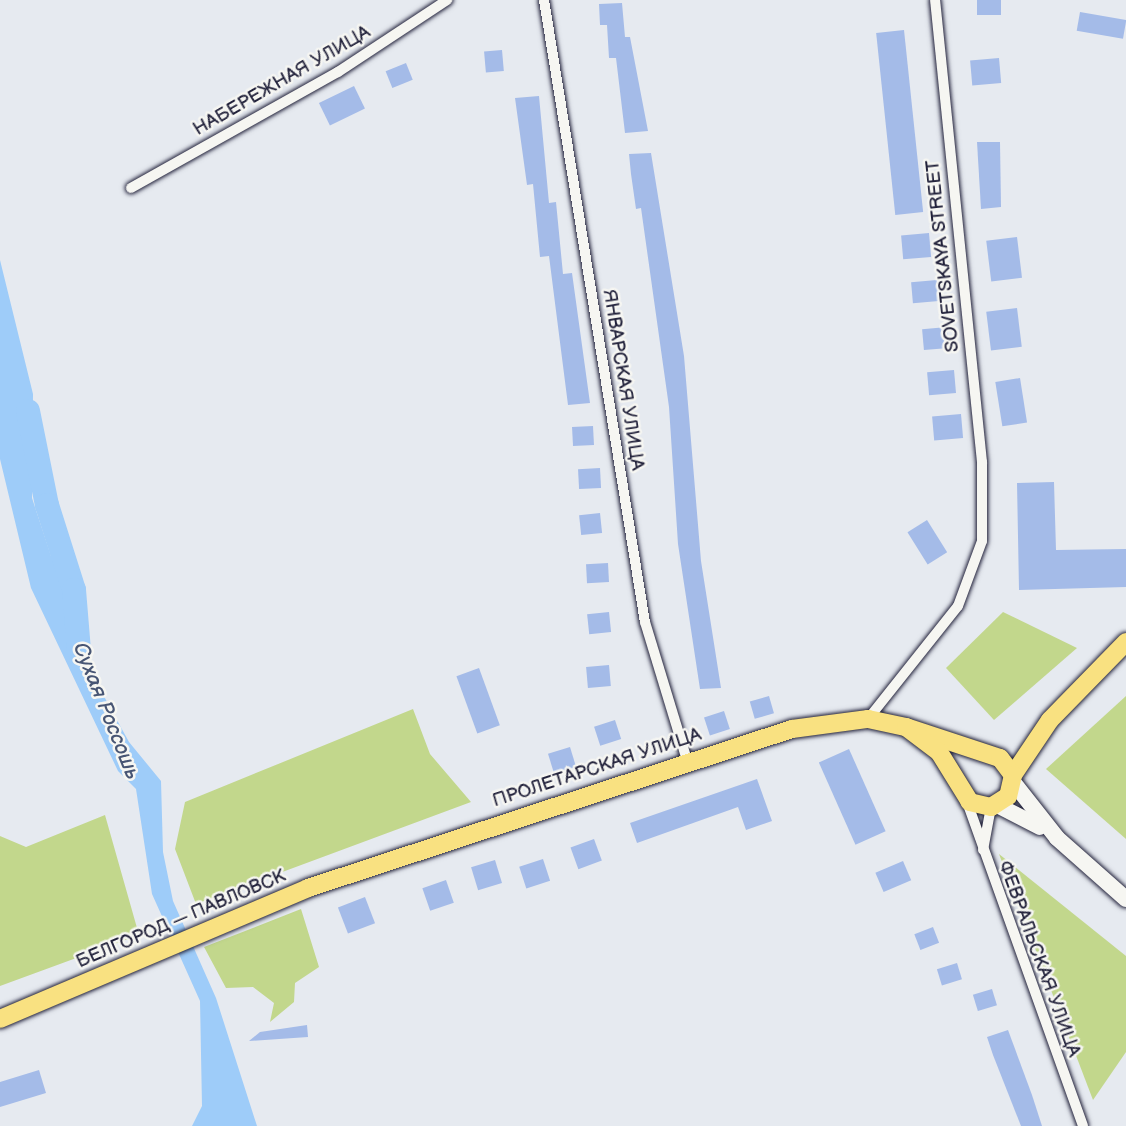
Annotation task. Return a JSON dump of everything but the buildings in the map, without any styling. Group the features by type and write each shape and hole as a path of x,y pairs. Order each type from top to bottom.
{"main road":[{"path":"994,806 1050,720 1126,642"},
{"name":"ПРОЛЕТАРСКАЯ УЛИЦА","path":"308,888 687,760 792,729 868,719 906,727 990,754"},
{"path":"964,793 967,763 990,754 1050,720"},
{"path":"906,727 939,752 964,793 1057,838"},
{"path":"990,754 1013,779 1057,838 1126,899"},
{"name":"БЕЛГОРОД — ПАВЛОВСК","path":"0,1019 308,888"}],"street":[{"name":"НАБЕРЕЖНАЯ УЛИЦА","path":"131,188 338,72 447,0"},
{"name":"ЯНВАРСКАЯ УЛИЦА","path":"544,0 645,622 687,760"},
{"path":"868,719 958,606 982,541 982,462 935,0"},
{"name":"ФЕВРАЛЬСКАЯ УЛИЦА","path":"964,793 983,856 1083,1126"},
{"path":"983,856 994,806"}],"green space":[{"path":"1003,612 1077,648 994,720 946,668"},
{"path":"1126,696 1126,839 1046,769"},
{"path":"413,709 430,754 471,802 196,904 175,849 185,802"},
{"path":"105,815 139,935 0,986 0,836 26,847"},
{"path":"999,854 1126,956 1126,1052 1093,1100"},
{"path":"301,909 319,967 295,983 294,1002 270,1022 274,1003 253,987 226,988 204,947"}],"water":[{"name":"Сухая Россошь","path":"0,260 33,394 32,498 51,556 69,575 83,658 129,742 161,781 163,852 173,901 216,998 257,1126 192,1126 202,1106 200,1001 152,894 136,789 118,771 31,588 0,459"}],"waterway":[{"name":"Сухая Россошь","path":"28,411 47,505 74,590 79,651"}]}
